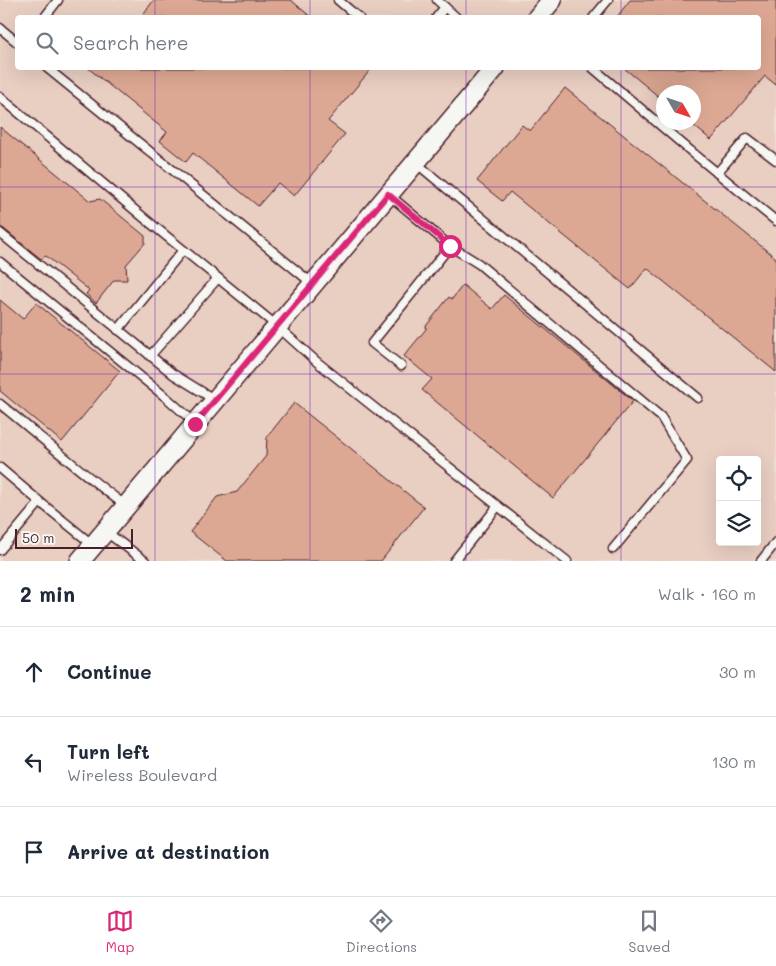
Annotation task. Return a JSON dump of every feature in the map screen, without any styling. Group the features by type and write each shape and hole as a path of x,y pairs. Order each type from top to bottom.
{"street":[{"path":"80,561 493,70"}],"lane":[{"path":"46,15 58,0"},
{"path":"338,0 356,15"},
{"path":"437,0 454,15"},
{"path":"596,15 608,0"},
{"path":"438,15 445,7"},
{"path":"0,28 15,40"},
{"path":"49,70 313,284"},
{"path":"596,70 776,222"},
{"path":"0,97 277,326 317,362 567,561"},
{"path":"717,173 748,138 776,160"},
{"path":"415,162 698,398"},
{"path":"388,194 450,246 479,264 661,417 687,460 613,549"},
{"path":"0,233 173,374 216,400"},
{"path":"400,366 372,343 450,246"},
{"path":"118,330 183,250"},
{"path":"0,262 168,399 195,424"},
{"path":"150,356 218,278"},
{"path":"0,404 93,482 126,506"},
{"path":"0,468 93,545"},
{"path":"0,550 40,502"},
{"path":"454,561 498,506"},
{"path":"105,531 145,561"},
{"path":"761,561 776,542"}],"shaded area":[{"path":"0,0 776,0 776,561 0,561"}],"building":[{"path":"154,0 291,0 308,15 142,15"},
{"path":"630,0 776,0 776,85 765,76 711,140 699,130 701,130 701,85 656,85 656,94 626,70 761,70 761,15 618,15"},
{"path":"90,70 370,70 328,121 345,134 294,196 278,183 258,206 193,153 186,162 160,141 167,132"},
{"path":"565,88 776,258 776,372 647,268 630,289 510,192 502,201 477,181 522,125 530,131"},
{"path":"0,127 90,201 100,199 145,236 145,243 126,265 127,280 114,280 96,303 86,294 89,290 46,256 41,259 0,227"},
{"path":"463,285 492,309 504,295 633,401 553,498 422,390 432,379 404,356 449,297 452,299"},
{"path":"0,300 23,319 36,303 120,371 62,442 0,391"},
{"path":"294,403 424,507 381,561 227,561 190,532 217,497 237,492 266,456 267,437"}],"route":[{"path":"195,424 388,194 450,246"}]}
